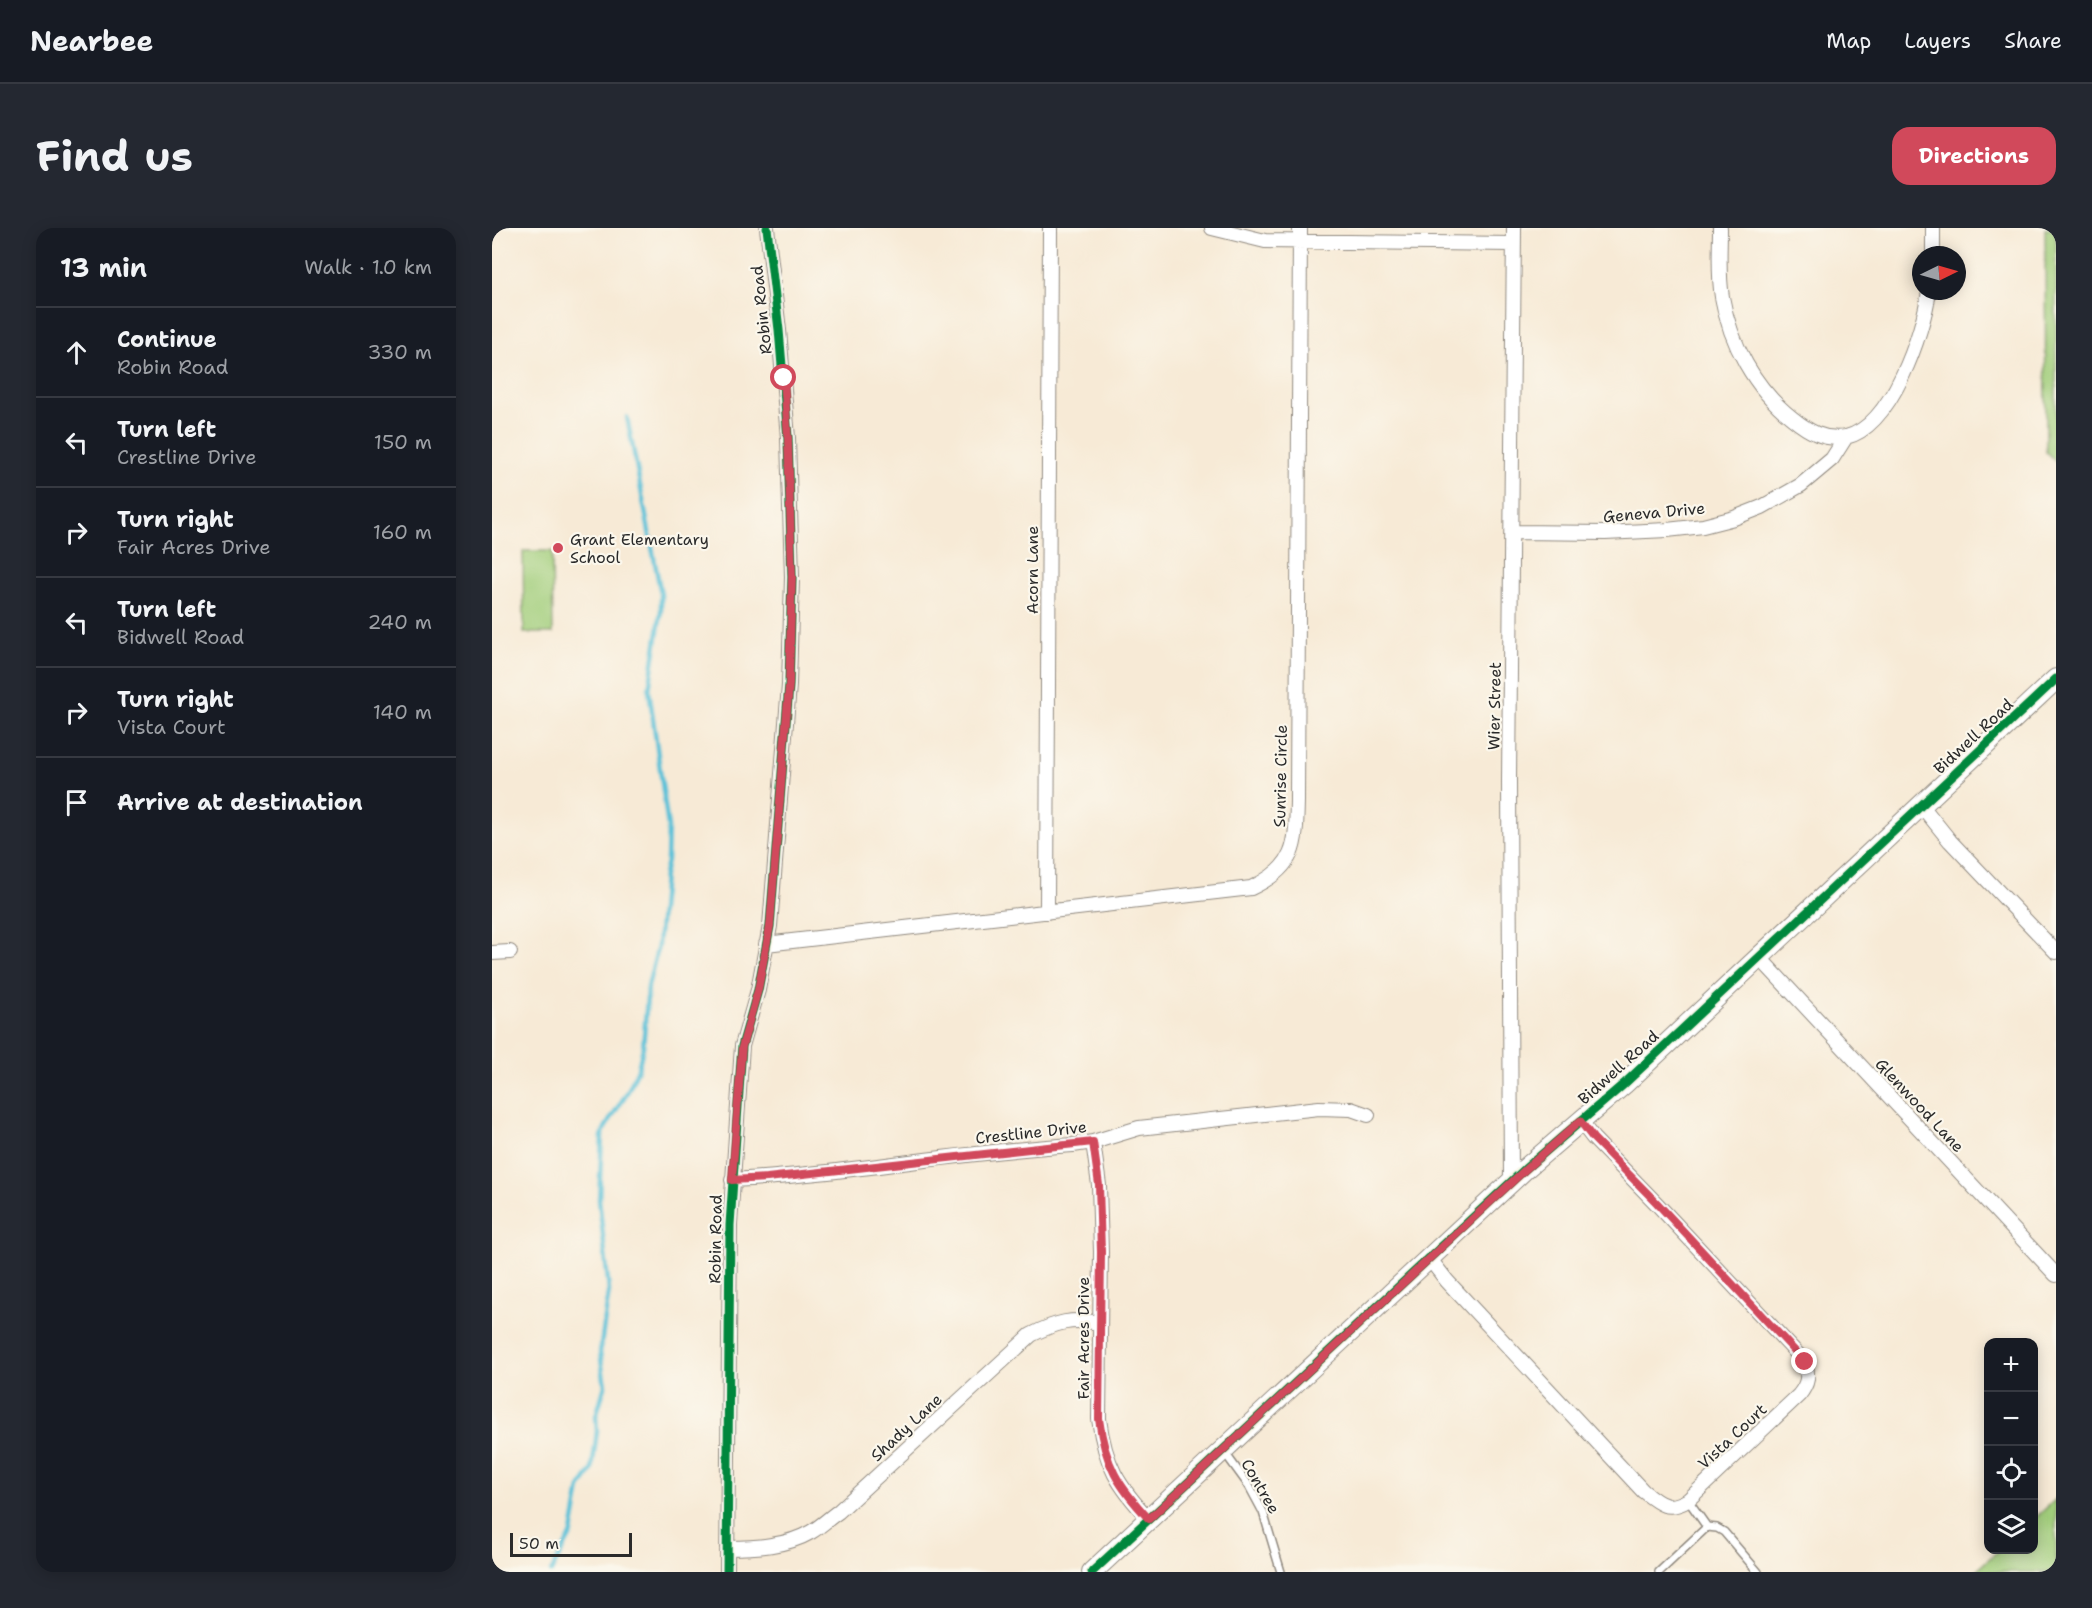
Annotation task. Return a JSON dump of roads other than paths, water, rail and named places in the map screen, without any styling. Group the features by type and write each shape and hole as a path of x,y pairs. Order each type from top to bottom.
{"street":[{"name":"Robin Road","path":"727,1572 732,1180 742,1047 758,990 770,926 783,786 789,685 792,576 788,438 767,228"},
{"name":"Acorn Lane","path":"1047,912 1050,228"},
{"path":"1212,228 1265,241 1300,235 1514,244"},
{"name":"Wier Street","path":"1511,1184 1509,781 1514,228"},
{"path":"1720,228 1722,298 1738,349 1754,376 1785,412 1805,428 1818,436 1846,437"},
{"path":"1933,228 1933,246"},
{"name":"Sunrise Circle","path":"766,945 1251,888 1269,880 1286,862 1296,837 1297,801 1300,235"},
{"name":"Geneva Drive","path":"1512,532 1605,533 1667,530 1703,526 1734,519 1762,507 1801,485 1832,459 1846,437 1869,424 1889,400 1915,347 1927,300"},
{"name":"Bidwell Road","path":"1092,1572 1429,1258 1624,1084 1760,958 2056,678"},
{"path":"1921,805 1950,841 2056,952"},
{"path":"492,953 510,952"},
{"name":"Glenwood Lane","path":"1760,958 2056,1275"},
{"name":"Crestline Drive","path":"732,1180 1093,1142 1139,1128 1319,1108 1351,1109 1368,1115"},
{"name":"Vista Court","path":"1580,1121 1593,1138 1657,1203 1805,1362 1809,1373 1806,1386 1799,1395 1688,1500"},
{"name":"Fair Acres Drive","path":"1093,1142 1099,1185 1099,1419 1112,1470 1121,1487 1149,1519"},
{"path":"1429,1258 1447,1281 1643,1491 1657,1503 1670,1506 1679,1505 1688,1500"},
{"name":"Shady Lane","path":"727,1548 777,1544 812,1532 838,1512 1031,1335 1051,1325 1068,1321 1100,1323"}],"lane":[{"name":"Contree","path":"1224,1451 1249,1486 1263,1512 1281,1572"},
{"path":"1688,1500 1707,1527"},
{"path":"1659,1572 1707,1527 1717,1528 1724,1532 1758,1572"}],"waterway":[{"path":"551,1572 572,1533 580,1488 592,1470 597,1431 596,1416 605,1386 600,1352 609,1291 599,1200 602,1136 638,1069 643,1047 648,986 658,946 667,861 668,827 649,690 661,611 661,594 627,417"}],"place":[{"name":"Grant Elementary School","path":"558,548"}]}
